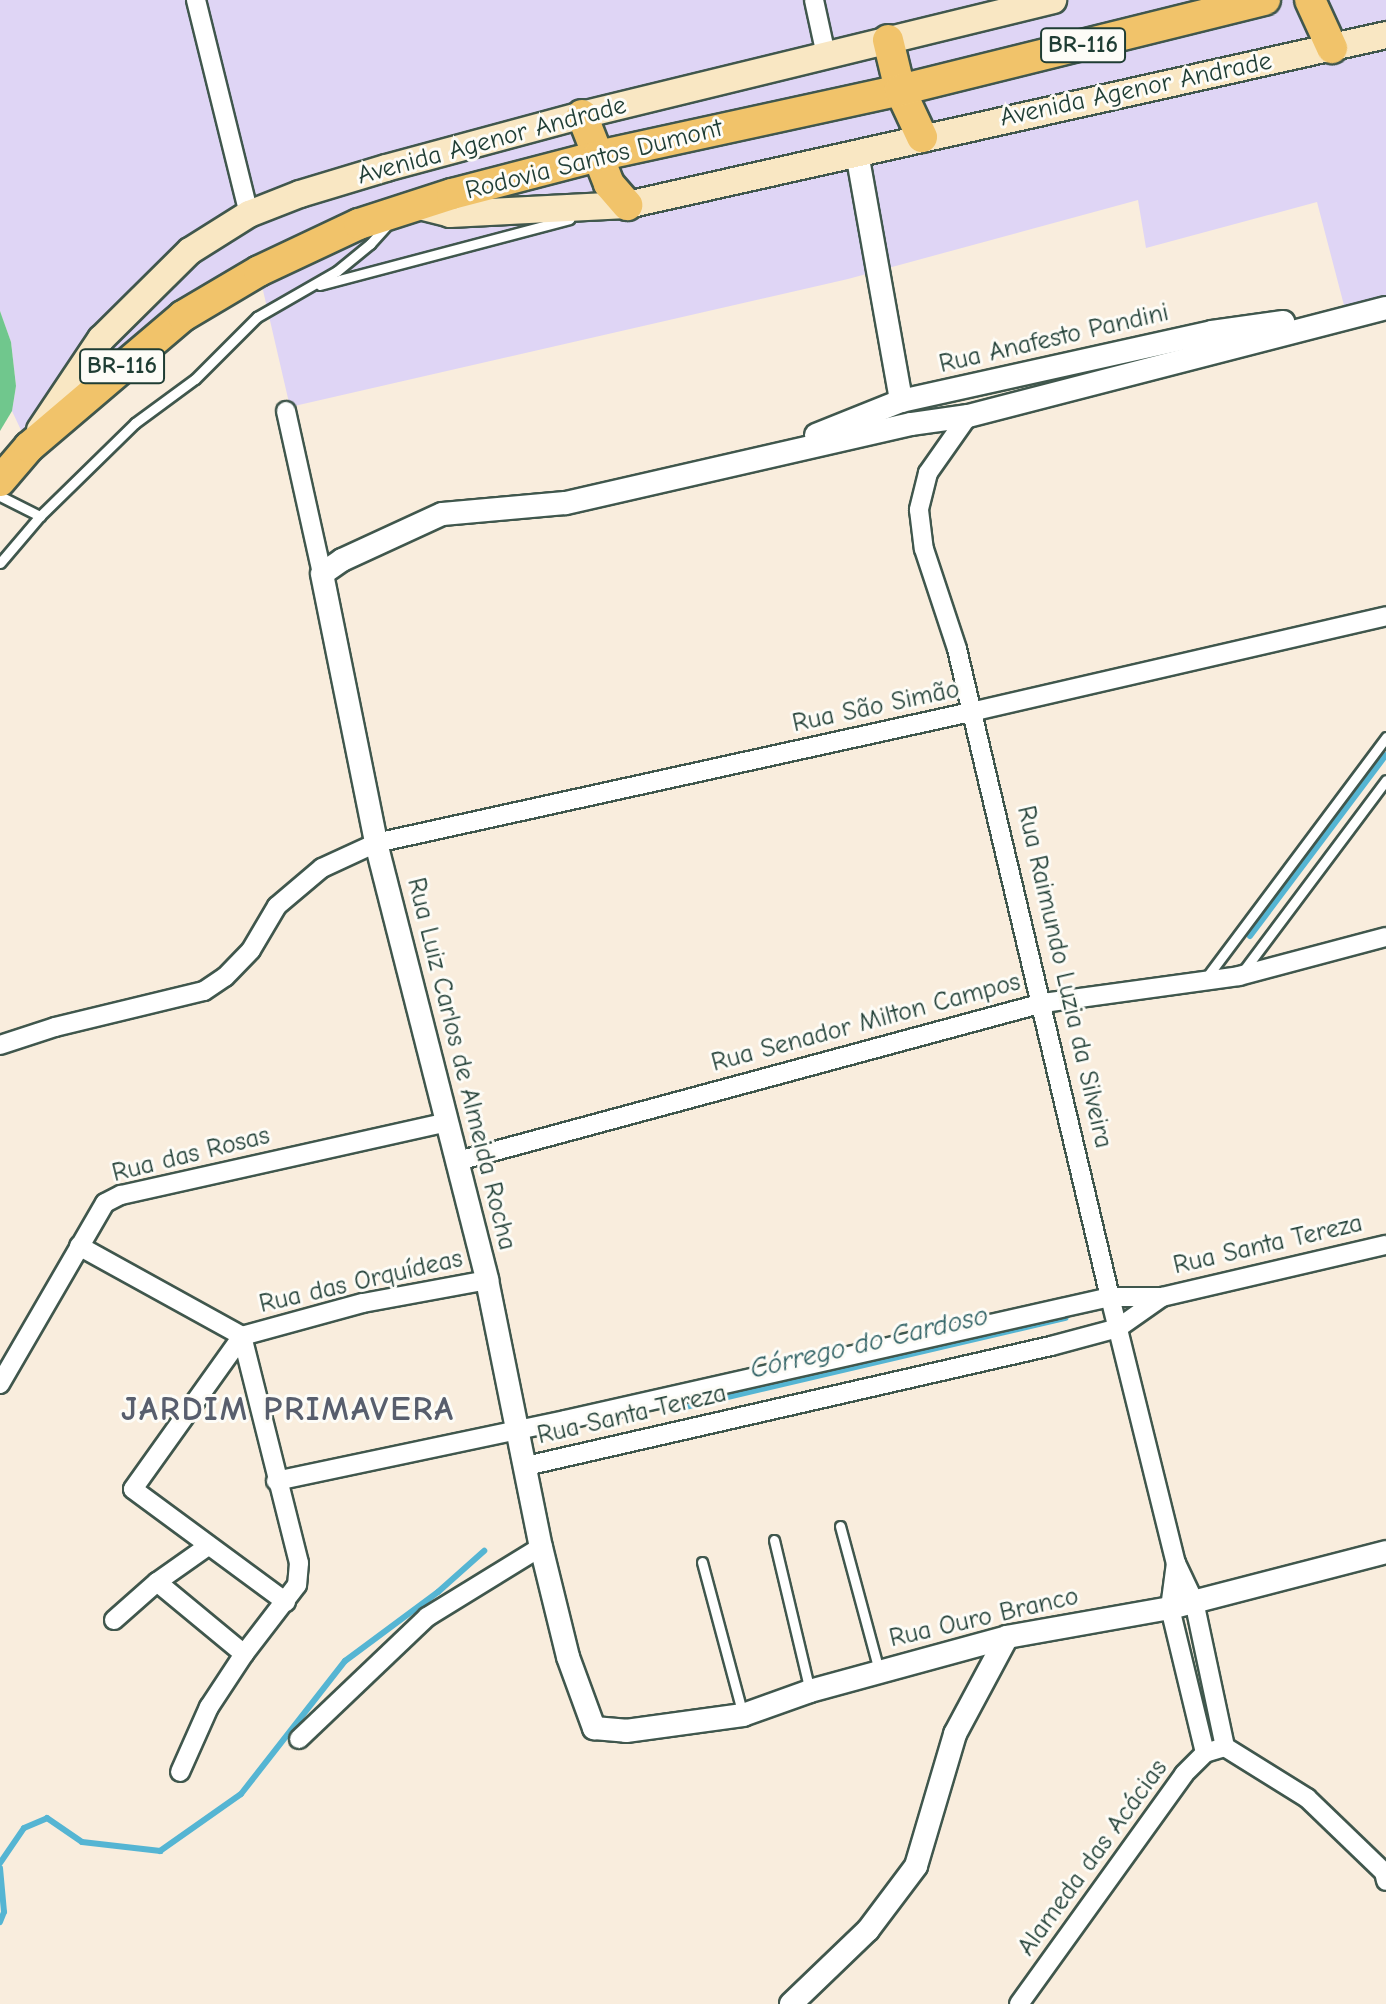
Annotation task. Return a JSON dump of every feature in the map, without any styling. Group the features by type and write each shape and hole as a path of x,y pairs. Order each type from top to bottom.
{"highway":[{"name":"Rodovia Santos Dumont","path":"0,481 29,447 106,379 196,308 312,245 407,208 598,156 900,90 1265,0"},
{"path":"1310,0 1332,48"},
{"path":"888,40 900,90 922,137"},
{"path":"582,115 609,184 627,205"}],"main road":[{"name":"Avenida Agenor Andrade","path":"29,447 101,339 190,251 249,214 300,194 386,168 582,115 1053,0"},
{"name":"Avenida Agenor Andrade","path":"407,208 450,214 627,205 1386,35"}],"street":[{"path":"196,0 249,214"},
{"path":"814,0 826,55"},
{"path":"857,153 901,401"},
{"name":"Rua Anafesto Pandini","path":"744,463 901,401 1212,332 1386,308"},
{"name":"Rua Anafesto Pandini","path":"322,574 342,560 442,514 565,503 911,424 968,416 1386,308"},
{"name":"Rua Luiz Carlos de Almeida Rocha","path":"286,411 376,843 487,1280 541,1547 568,1657 594,1728"},
{"name":"Rua Raimundo Luzia da Silveira","path":"968,416 928,473 919,510 924,549 957,649 1176,1563 1194,1601 1215,1750"},
{"name":"Rua São Simão","path":"0,1045 55,1027 204,991 225,977 251,950 277,906 322,868 376,843 971,712 1386,616"},
{"name":"Rua Senador Milton Campos","path":"458,1161 1043,1003 1203,983 1386,937"},
{"name":"Rua das Rosas","path":"0,1384 105,1203 121,1195 447,1122"},
{"name":"Rua Santa Tereza","path":"276,1481 519,1430 1110,1297 1162,1297 1386,1245"},
{"path":"79,1246 242,1336 299,1563 297,1585 244,1654 209,1707 180,1772"},
{"name":"Rua das Orquídeas","path":"286,1602 133,1489 242,1336 363,1303 487,1280"},
{"name":"Rua Santa Tereza","path":"526,1466 1118,1328 1162,1297"},
{"path":"114,1620 157,1582 208,1546"},
{"path":"299,1739 427,1617 541,1547"},
{"name":"Rua Ouro Branco","path":"594,1728 626,1731 743,1715 810,1691 1007,1637 1170,1608 1386,1552"},
{"name":"Rua Raimundo Luzia da Silveira","path":"1170,1608 1176,1563"},
{"path":"157,1582 244,1654"},
{"path":"1170,1608 1215,1750 1307,1798 1384,1872 1386,1881"},
{"path":"791,2004 868,1930 916,1866 955,1734 1007,1637"},
{"name":"Alameda das Acácias","path":"1019,2004 1184,1774 1215,1750"}],"lane":[{"path":"0,563 40,516 135,423 195,379 257,317 298,291 627,205"},
{"path":"311,287 370,244 407,208"},
{"path":"0,496 40,516"},
{"path":"1203,983 1386,737"},
{"path":"1239,976 1386,780"},
{"path":"840,1526 879,1671"},
{"path":"774,1540 810,1691"},
{"path":"702,1562 743,1715"}],"shaded area":[{"path":"0,0 1386,0 1386,307 1346,313 1317,202 1146,248 1138,200 848,279 290,407 259,273 28,445 12,411 16,386 11,342 0,311"}],"green space":[{"path":"0,311 11,342 16,386 12,411 0,431"}],"waterway":[{"name":"Córrego do Cardoso","path":"1250,936 1386,755"},
{"name":"Córrego do Cardoso","path":"681,1408 1066,1318"},
{"name":"Córrego do Cardoso","path":"0,1863 24,1828 47,1818 82,1842 160,1851 241,1794 345,1661 438,1592 484,1551"},
{"name":"Córrego do Cardoso","path":"0,1868 4,1912 0,1922"}],"district":[{"name":"JARDIM PRIMAVERA","path":"288,1410"}]}
